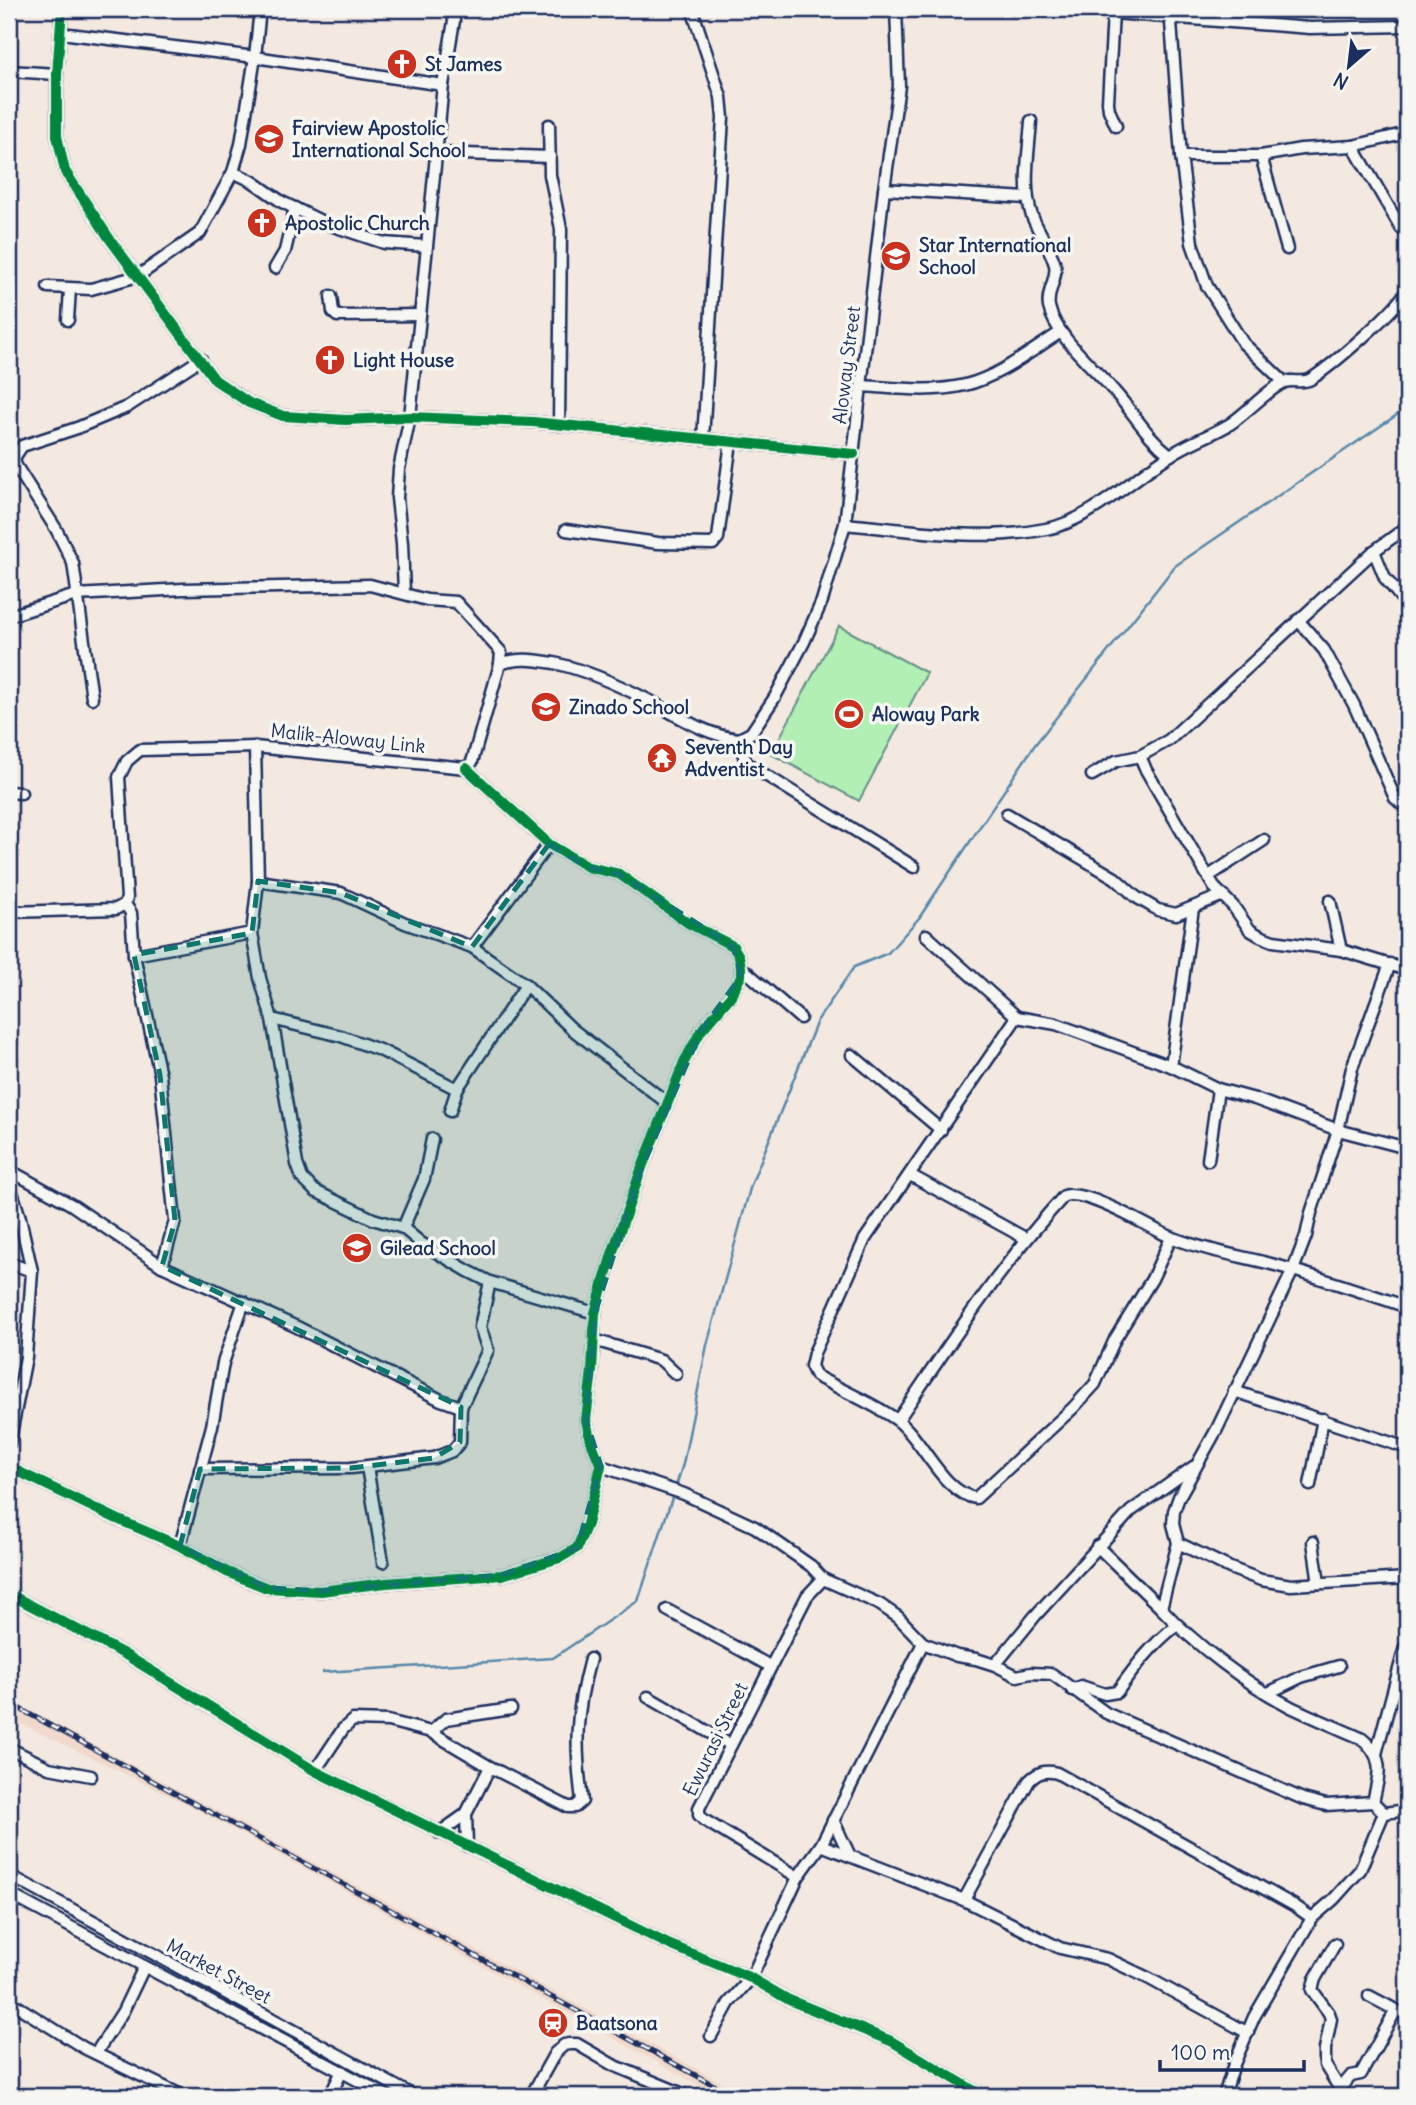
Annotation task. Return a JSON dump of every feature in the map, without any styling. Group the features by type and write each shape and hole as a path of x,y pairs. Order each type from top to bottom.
{"street":[{"path":"62,9 57,74 57,136 65,171 109,238 215,380 248,403 284,416 346,420 410,417 559,425 854,454"},
{"path":"48,287 91,289 138,276 200,233 233,172 242,144 256,57 260,9"},
{"path":"404,593 397,498 399,469 410,417 443,85 454,21 452,9"},
{"path":"692,9 721,97 723,118 703,439"},
{"name":"Aloway Street","path":"739,739 751,733 775,697 804,642 822,601 845,524 884,188 899,86 895,9"},
{"path":"1060,9 1170,14 1310,28 1407,26"},
{"path":"1113,13 1108,102 1116,126"},
{"path":"1170,14 1181,156 1192,243 1207,286 1242,343 1284,382"},
{"path":"61,33 256,57 443,85"},
{"path":"9,71 57,74"},
{"path":"1031,121 1027,198 1033,218 1056,268 1049,295 1049,308 1061,332 1115,392 1151,441 1170,455"},
{"path":"549,125 550,175 561,229 559,425"},
{"path":"1181,156 1261,156 1301,149 1353,146 1407,133"},
{"path":"1353,146 1401,228 1407,233"},
{"path":"436,153 550,157"},
{"path":"1261,156 1287,249"},
{"path":"233,172 253,181 282,202 327,224 384,243 426,246"},
{"path":"884,188 1027,198"},
{"path":"275,268 285,251 295,208"},
{"path":"68,320 70,289"},
{"path":"845,524 943,533 1013,534 1049,529 1088,512 1170,455 1231,424 1284,382 1308,381 1404,297 1407,289"},
{"path":"331,296 333,312 337,316 420,315"},
{"path":"861,386 923,389 966,385 998,371 1061,332"},
{"path":"92,698 73,563 56,528 16,466 14,458 22,446 77,428 127,407 201,359"},
{"path":"566,530 658,543 713,544 718,538 731,442"},
{"path":"1092,775 1116,761 1140,756 1169,740 1374,551 1407,527"},
{"path":"1374,551 1385,578 1407,605"},
{"path":"9,616 76,595 183,589 370,585 427,600 456,602 501,652 472,762 466,768 549,844 588,867 619,874 688,923 733,946 741,967 741,976 732,996 701,1031 666,1102 611,1257 595,1313 586,1420 601,1466 587,1524 577,1548 560,1558 502,1575 386,1583 321,1591 267,1588 9,1467"},
{"path":"1298,620 1324,650 1354,705 1395,798 1407,809"},
{"path":"500,664 513,659 532,659 582,670 720,738 739,739 746,763 914,867"},
{"path":"255,747 258,881 252,933 260,978 272,1019 297,1164 302,1178 315,1191 336,1202 373,1219 403,1228 421,1243 490,1282 595,1313"},
{"name":"Malik-Aloway Link","path":"162,1266 175,1221 160,1075 134,955 131,913 125,904 127,898 119,777 127,761 139,750 255,747 466,768"},
{"path":"1140,756 1214,887 1250,930 1260,936 1341,950 1407,970"},
{"path":"9,792 21,793"},
{"path":"1007,814 1115,878 1136,897 1158,910 1176,914 1223,895"},
{"path":"1209,876 1264,840"},
{"path":"472,947 549,844"},
{"path":"258,881 341,893 405,923 472,947 526,985 572,1029 666,1102"},
{"path":"1330,901 1341,950"},
{"path":"9,912 116,909 125,904"},
{"path":"1171,1066 1193,908"},
{"path":"134,955 252,933"},
{"path":"926,935 1017,1017 1056,1024 1171,1066 1218,1089 1255,1099 1338,1130 1407,1148"},
{"path":"1161,1608 1178,1544 1173,1524 1174,1511 1293,1270 1338,1130 1352,1068 1390,964"},
{"path":"741,967 800,1018"},
{"path":"450,1111 457,1089 526,985"},
{"path":"1017,1017 866,1239 814,1353 811,1366 816,1376 898,1420 962,1493 976,1498 1073,1408 1095,1384 1115,1339 1152,1279 1171,1238"},
{"path":"272,1019 341,1036 382,1051 457,1089"},
{"path":"852,1055 941,1129"},
{"path":"1208,1160 1218,1089"},
{"path":"403,1228 424,1179 432,1139"},
{"path":"9,1170 72,1205 162,1266 244,1302 440,1400 461,1407"},
{"path":"910,1175 1025,1238"},
{"path":"9,1182 32,1271 26,1357 9,1444"},
{"path":"898,1420 977,1303 1025,1238 1064,1196 1076,1194 1129,1215 1171,1238 1293,1270 1407,1307"},
{"path":"9,1262 32,1271"},
{"path":"200,1469 367,1467 434,1458 452,1451 460,1442 461,1407 488,1350 480,1327 490,1282"},
{"path":"180,1546 212,1426 223,1363 244,1302"},
{"path":"594,1340 662,1360 676,1374"},
{"path":"1234,1391 1407,1448"},
{"path":"1310,1485 1323,1419"},
{"path":"995,1665 1034,1616 1132,1511 1196,1465"},
{"path":"601,1466 684,1494 769,1535 811,1566 822,1579 879,1604 898,1617 923,1643 957,1656 995,1665 1006,1673 1017,1676 1031,1673 1052,1674 1106,1713 1303,1799 1326,1805 1373,1802 1384,1813 1407,1811"},
{"path":"367,1467 383,1562"},
{"path":"1312,1542 1319,1583"},
{"path":"1178,1544 1261,1580 1291,1585 1407,1578"},
{"path":"1097,1546 1177,1626 1227,1665 1290,1706 1361,1738 1371,1746 1380,1769 1373,1802"},
{"name":"Ewurasi Street","path":"798,1877 699,1815 699,1808 807,1596 822,1579"},
{"path":"9,1594 124,1654 315,1771 670,1945 751,1978 789,2000 891,2041 983,2096"},
{"path":"667,1610 770,1666"},
{"path":"1072,1690 1081,1686 1105,1694 1117,1692 1139,1661 1162,1636 1177,1626"},
{"path":"711,2036 729,2003 751,1978 798,1877 821,1845 923,1643"},
{"path":"1376,1754 1405,1647"},
{"path":"315,1771 343,1729 354,1720 388,1721 431,1732 490,1767 568,1807 578,1805 582,1801 577,1759 578,1713 590,1659"},
{"path":"1268,1693 1301,1677 1339,1666"},
{"path":"648,1698 732,1745"},
{"path":"431,1732 446,1719 511,1709"},
{"path":"9,1748 49,1768 91,1776"},
{"path":"439,1833 466,1814 490,1767"},
{"path":"964,1900 1029,1781 1046,1770 1057,1773 1295,1906 1311,1918"},
{"path":"1224,2096 1254,2017 1311,1918 1334,1899 1360,1870 1384,1813"},
{"path":"466,1814 467,1846"},
{"path":"833,1820 850,1856"},
{"path":"821,1845 964,1900 1060,1948 1108,1959 1160,1984 1248,2033"},
{"name":"Market Street","path":"9,1875 414,2096"},
{"name":"Market Street","path":"9,1894 387,2096"},
{"path":"1335,1944 1315,1979 1312,1990 1331,2019 1325,2065 1340,2093"},
{"path":"96,2053 123,2011 144,1967"},
{"path":"1369,1996 1407,2016"},
{"path":"9,2001 35,2019 96,2053 183,2096"},
{"path":"1340,2093 1350,2076 1361,2074 1396,2010"},
{"path":"531,2096 555,2053 564,2045 577,2044 614,2065 688,2096"},
{"path":"330,2096 342,2071"}],"highlighted area":[{"path":"549,844 588,867 619,874 733,946 741,976 701,1031 641,1170 595,1313 586,1420 601,1466 577,1548 502,1575 321,1591 267,1588 180,1546 200,1469 351,1468 434,1458 460,1442 461,1407 162,1266 175,1221 160,1075 134,955 252,933 258,881 341,893 472,947"}],"shaded area":[{"path":"9,1699 747,2096 718,2096 187,1804 9,1718"}],"green space":[{"name":"Aloway Park","path":"839,626 927,673 859,801 771,754"}],"waterway":[{"path":"675,1489 683,1464 707,1345 751,1185 817,1021 854,967 888,953 919,918 1034,746 1175,566 1407,408"},
{"path":"323,1672 553,1658 638,1601 673,1495"}],"railway":[{"path":"9,1703 734,2096"}],"cycle path":[{"path":"62,9 57,74 57,136 65,171 109,238 215,380 249,403 283,416 346,420 410,417 533,422 854,454"},
{"path":"9,1467 180,1546 227,1572 267,1588 321,1591 386,1583 502,1575 560,1558 577,1548 587,1524 601,1466 586,1420 595,1313 641,1170 684,1062 701,1031 731,996 741,976 741,967 733,946 688,923 619,874 588,867 549,844 466,768"},
{"path":"9,1594 124,1654 315,1771 670,1945 751,1978 789,2000 891,2041 983,2096"}],"place":[{"name":"St James","path":"402,64"},
{"name":"Fairview Apostolic International School","path":"269,139"},
{"name":"Apostolic Church","path":"262,223"},
{"name":"Star International School","path":"896,256"},
{"name":"Light House","path":"330,360"},
{"name":"Zinado School","path":"546,707"},
{"name":"Aloway Park","path":"849,714"},
{"name":"Seventh Day Adventist","path":"662,758"},
{"name":"Gilead School","path":"357,1248"},
{"name":"Baatsona","path":"553,2023"}]}
